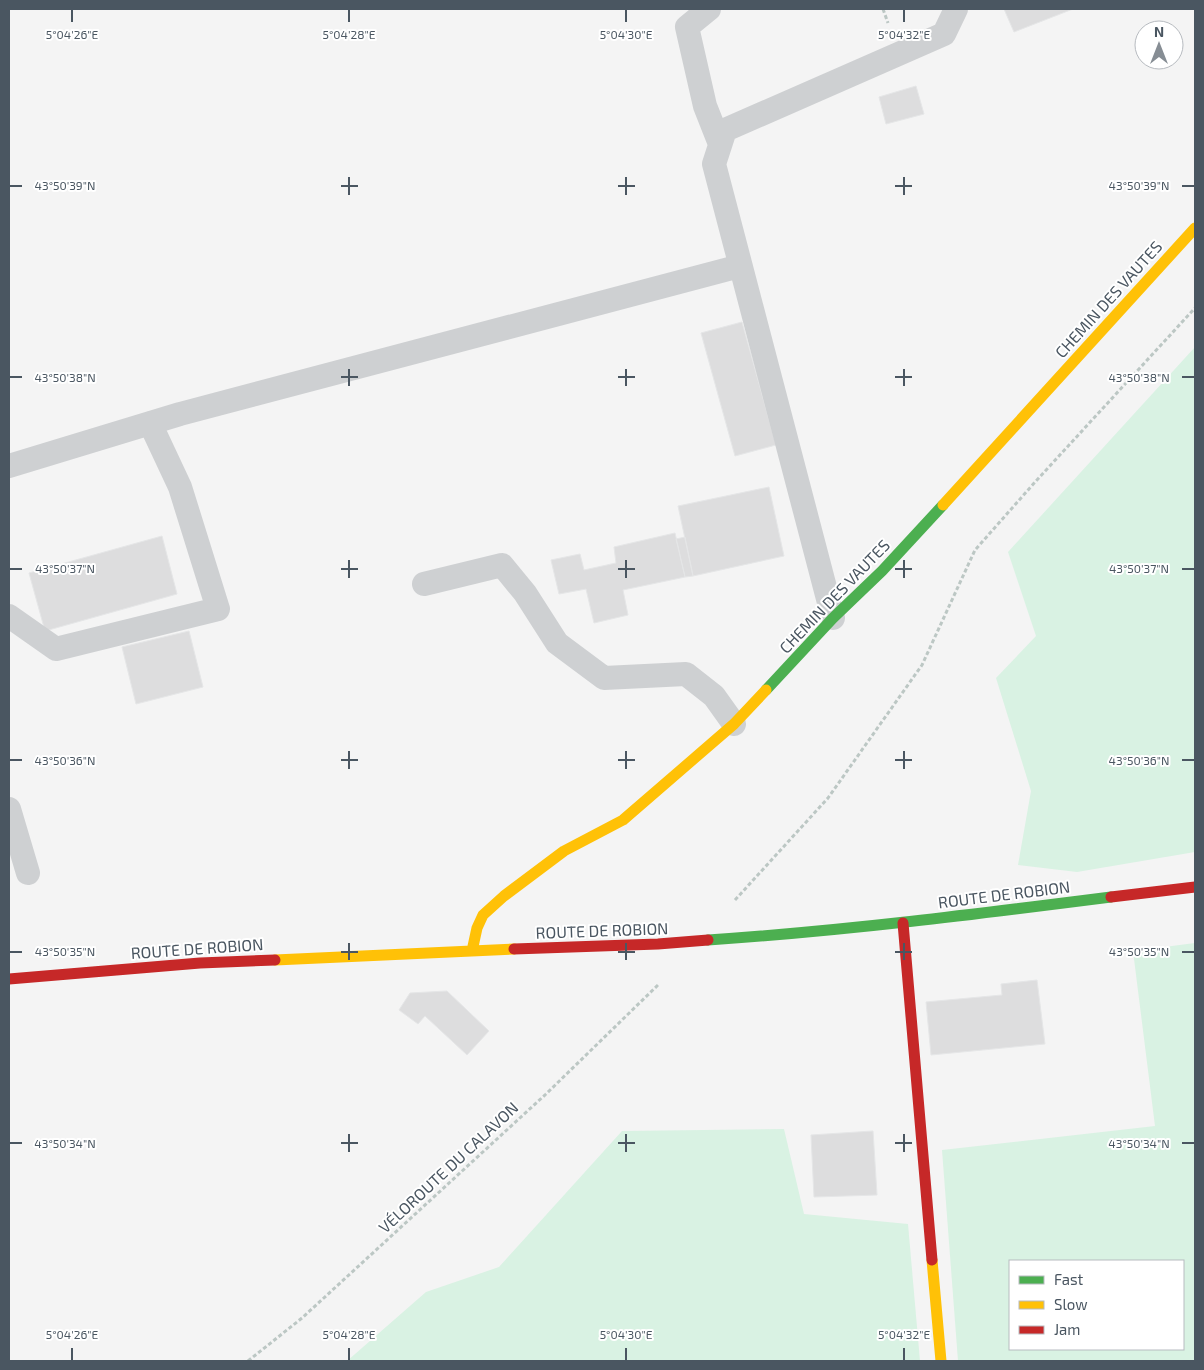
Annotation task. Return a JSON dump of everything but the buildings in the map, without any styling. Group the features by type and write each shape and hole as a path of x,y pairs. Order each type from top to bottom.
{"street":[{"name":"CHEMIN DES VAUTES","path":"472,951 477,928 483,915 504,896 564,851 624,820 734,724 833,618 889,564 1195,228"},
{"name":"ROUTE DE ROBION","path":"9,979 200,963 658,944 770,936 903,923 1195,887"},
{"path":"903,923 941,1361"}],"lane":[{"path":"709,9 687,27 705,106 720,144"},
{"path":"833,618 714,164 725,130 944,34 956,9"},
{"path":"9,466 150,423 740,266"},
{"path":"9,616 56,650 218,610 180,487 150,423"},
{"path":"424,584 502,565 525,593 557,643 604,678 686,674 714,696 734,724"},
{"path":"9,809 28,874"}],"path":[{"path":"735,900 828,798 922,665 975,550 1195,308"},
{"name":"VÉLOROUTE DU CALAVON","path":"248,1361 302,1318 546,1094 659,984"}],"green space":[{"path":"1195,347 1195,852 1077,872 1018,865 1031,791 996,678 1036,636 1008,552"},
{"path":"1195,943 1195,1361 958,1361 942,1150 1155,1126 1133,951"},
{"path":"784,1129 804,1214 908,1224 920,1361 347,1361 426,1292 499,1267 622,1131"}],"traffic: fast":[{"path":"766,690 833,618 882,571 943,505"},
{"path":"708,940 860,927 1111,897"}],"traffic: slow":[{"path":"943,505 1195,228"},
{"path":"472,951 477,928 483,915 504,896 564,851 623,820 734,724 766,690"},
{"path":"275,960 514,949"},
{"path":"932,1260 941,1361"}],"traffic: jam":[{"path":"1111,897 1195,887"},
{"path":"903,923 932,1260"},
{"path":"514,949 658,944 708,940"},
{"path":"9,979 200,963 275,960"}]}
